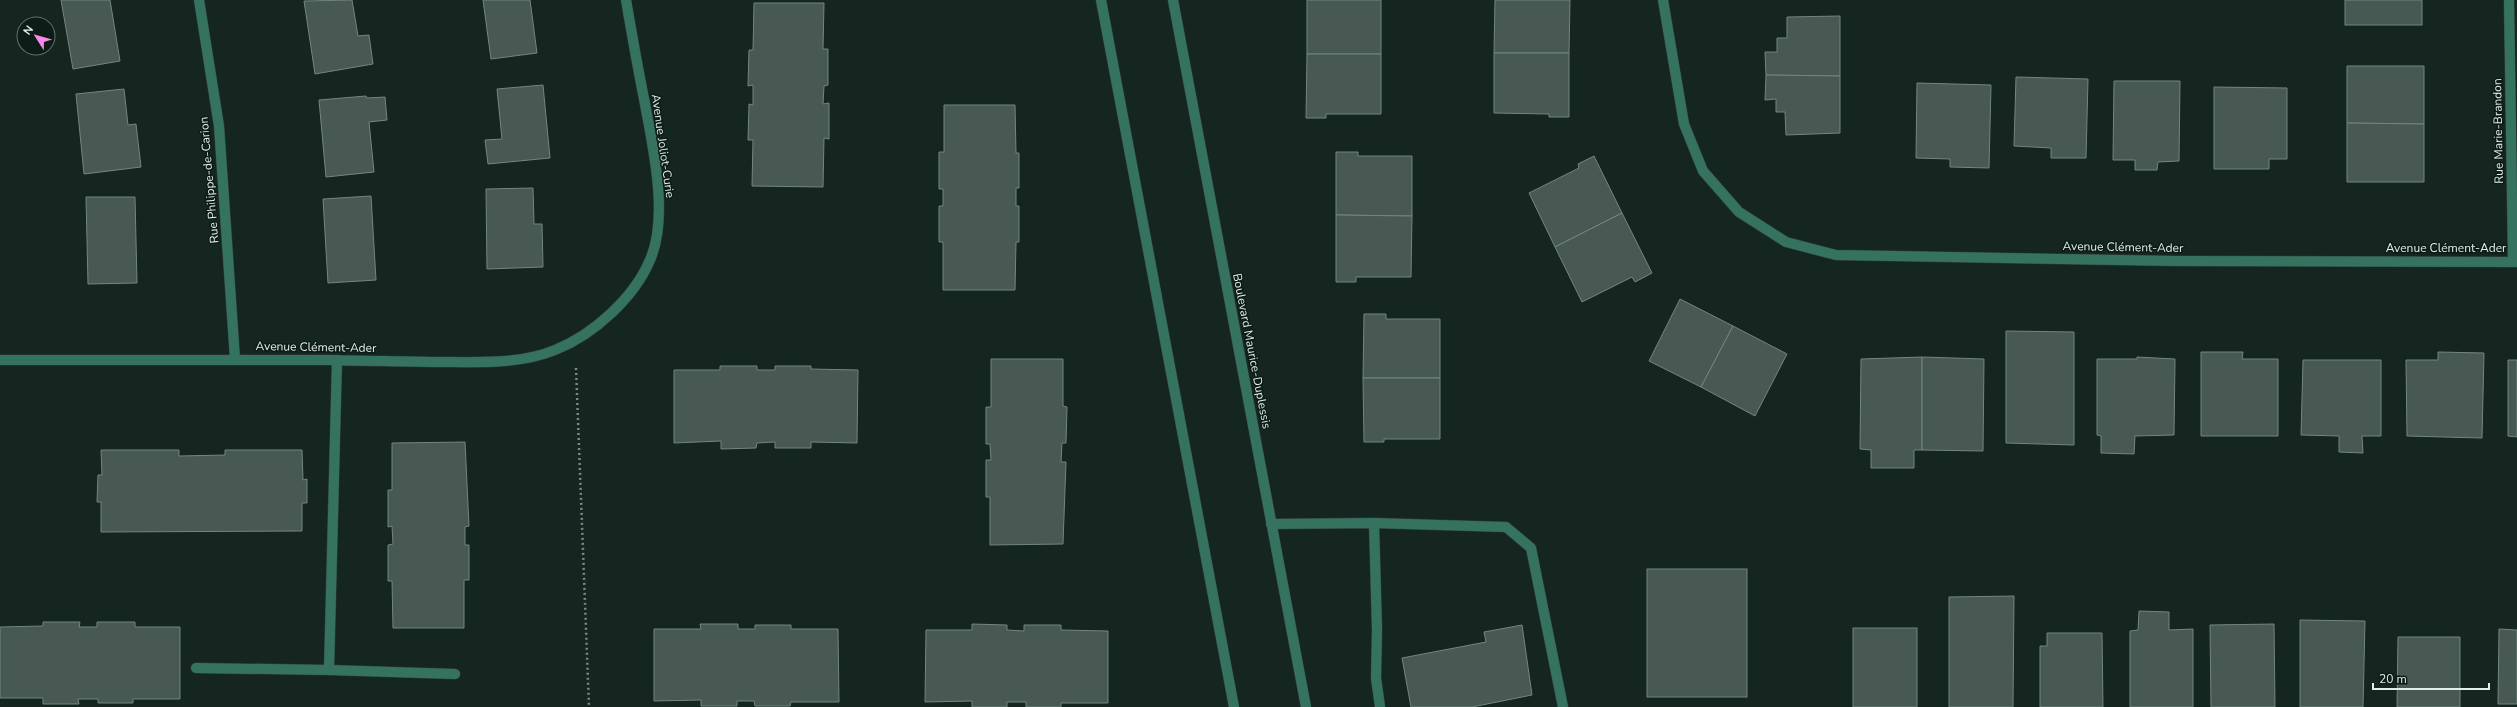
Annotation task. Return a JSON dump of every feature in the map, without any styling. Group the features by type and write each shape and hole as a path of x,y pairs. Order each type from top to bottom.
{"street":[{"name":"Rue Philippe-de-Carion","path":"199,0 219,126 235,359"},
{"name":"Avenue Joliot-Curie","path":"617,309 651,259 659,216 658,188 626,0"},
{"path":"1101,0 1234,707"},
{"name":"Boulevard Maurice-Duplessis","path":"1173,0 1306,707"},
{"name":"Avenue Clément-Ader","path":"1663,0 1684,124 1703,171 1739,212 1786,242 1836,255 2183,261 2515,262"},
{"name":"Rue Marie-Brandon","path":"2509,0 2515,262"},
{"name":"Avenue Clément-Ader","path":"0,360 235,359 484,362 531,357 555,350 597,327 617,309"},
{"path":"329,670 337,360"},
{"path":"1271,524 1374,523 1506,527 1531,548 1563,707"},
{"path":"1374,523 1378,630 1376,678 1380,707"},
{"path":"196,668 455,674"}],"path":[{"path":"575,339 590,707"}],"building":[{"path":"61,0 110,0 120,61 73,69"},
{"path":"352,0 358,36 369,35 373,64 315,74 304,1"},
{"path":"483,0 530,0 537,53 491,59"},
{"path":"1307,0 1381,0 1381,54 1307,54"},
{"path":"1495,0 1570,0 1569,53 1494,53"},
{"path":"2345,0 2422,0 2422,25 2345,25"},
{"path":"754,3 824,3 823,49 828,49 828,85 824,86 823,104 829,103 829,139 824,138 823,187 752,186 753,140 748,140 749,104 753,105 753,85 748,86 749,50 753,50"},
{"path":"1840,16 1840,76 1766,75 1765,52 1777,52 1777,38 1787,38 1787,17"},
{"path":"1494,53 1569,53 1569,117 1549,117 1549,114 1494,113"},
{"path":"1307,54 1381,54 1381,114 1326,114 1326,118 1306,118"},
{"path":"2347,66 2424,66 2424,124 2347,123"},
{"path":"1766,75 1840,76 1840,133 1786,135 1785,112 1776,112 1776,99 1765,100"},
{"path":"2016,77 2088,79 2086,158 2051,158 2051,148 2014,146"},
{"path":"2114,81 2180,81 2179,161 2158,162 2157,170 2135,170 2135,160 2113,160"},
{"path":"1917,83 1991,85 1989,168 1950,167 1950,159 1916,158"},
{"path":"543,85 550,158 488,164 485,140 502,139 497,89"},
{"path":"2214,87 2287,88 2287,159 2269,159 2269,169 2214,169"},
{"path":"124,89 128,125 136,124 141,167 84,174 76,94"},
{"path":"366,96 367,98 385,97 387,120 369,122 374,172 326,177 319,100"},
{"path":"944,105 1015,105 1016,153 1019,153 1019,188 1016,188 1016,206 1019,206 1019,242 1016,242 1015,290 943,290 943,242 939,242 939,206 943,206 943,189 939,189 939,152 944,152"},
{"path":"2347,123 2424,124 2424,182 2347,182"},
{"path":"1336,152 1358,152 1358,156 1412,156 1412,216 1336,215"},
{"path":"1594,156 1622,213 1555,247 1529,193 1579,168 1578,164"},
{"path":"533,188 534,224 542,224 543,267 487,269 486,189"},
{"path":"371,196 376,280 328,283 323,199"},
{"path":"86,197 135,197 137,283 88,284"},
{"path":"1622,213 1652,273 1635,282 1632,277 1582,302 1555,247"},
{"path":"1336,215 1412,216 1411,277 1356,277 1356,282 1336,282"},
{"path":"1680,299 1733,326 1701,387 1649,361"},
{"path":"1364,314 1386,314 1386,319 1440,319 1440,378 1363,378"},
{"path":"1733,326 1787,354 1755,416 1701,387"},
{"path":"2006,331 2074,332 2074,445 2006,443"},
{"path":"2201,352 2243,352 2242,359 2278,359 2278,436 2201,436"},
{"path":"2438,352 2484,353 2482,438 2407,436 2406,360 2438,360"},
{"path":"1922,357 1922,450 1914,450 1914,468 1871,468 1871,450 1860,449 1861,359"},
{"path":"1922,357 1984,359 1983,451 1922,450"},
{"path":"2137,357 2175,359 2174,435 2135,436 2134,454 2101,453 2101,436 2097,435 2097,359 2137,359"},
{"path":"991,359 1063,359 1063,406 1067,407 1066,443 1062,443 1061,462 1066,462 1063,544 990,545 990,497 986,497 986,460 991,460 990,444 986,444 986,407 991,407"},
{"path":"2303,360 2381,360 2381,436 2362,436 2363,453 2339,452 2339,436 2301,435"},
{"path":"2508,360 2517,360 2517,437 2508,436"},
{"path":"720,366 757,366 757,370 775,370 775,366 811,366 811,369 858,370 857,443 811,442 811,448 775,448 775,442 757,443 756,448 721,449 721,441 674,443 674,370 720,370"},
{"path":"1363,378 1440,378 1440,439 1384,439 1384,442 1364,442"},
{"path":"465,442 469,526 465,527 465,545 469,545 469,580 464,580 464,628 393,628 392,581 388,581 388,545 393,544 392,526 388,527 388,490 392,490 392,443"},
{"path":"101,450 179,450 179,456 225,455 225,450 302,450 303,480 307,479 307,503 302,503 302,531 101,532 101,502 97,502 98,475 102,475"},
{"path":"1647,569 1747,569 1747,697 1647,697"},
{"path":"2014,596 2013,707 1949,707 1949,597"},
{"path":"2139,611 2169,612 2169,630 2193,629 2193,707 2130,707 2130,631 2138,630"},
{"path":"2300,620 2365,621 2363,707 2300,707"},
{"path":"43,622 80,622 79,627 97,627 97,622 135,622 135,627 180,627 180,699 133,699 133,703 98,703 98,699 78,699 79,704 43,704 43,698 0,698 0,627 43,626"},
{"path":"700,624 738,624 738,629 755,629 755,625 791,625 791,629 838,629 839,702 791,702 790,706 755,706 754,701 737,701 737,706 701,706 701,700 654,701 654,629 701,629"},
{"path":"972,624 1007,625 1007,630 1024,631 1024,625 1061,625 1061,630 1108,631 1108,703 1061,703 1061,707 1026,707 1026,702 1007,702 1007,707 972,707 972,701 925,702 926,630 972,630"},
{"path":"2274,624 2275,707 2211,707 2210,625"},
{"path":"1522,625 1532,695 1472,707 1411,707 1402,658 1486,642 1484,632"},
{"path":"1853,628 1917,628 1917,707 1853,707"},
{"path":"2499,629 2517,630 2517,704 2498,704"},
{"path":"2047,633 2102,633 2103,707 2040,707 2040,646 2047,646"},
{"path":"2398,637 2460,637 2460,707 2397,707"}]}
